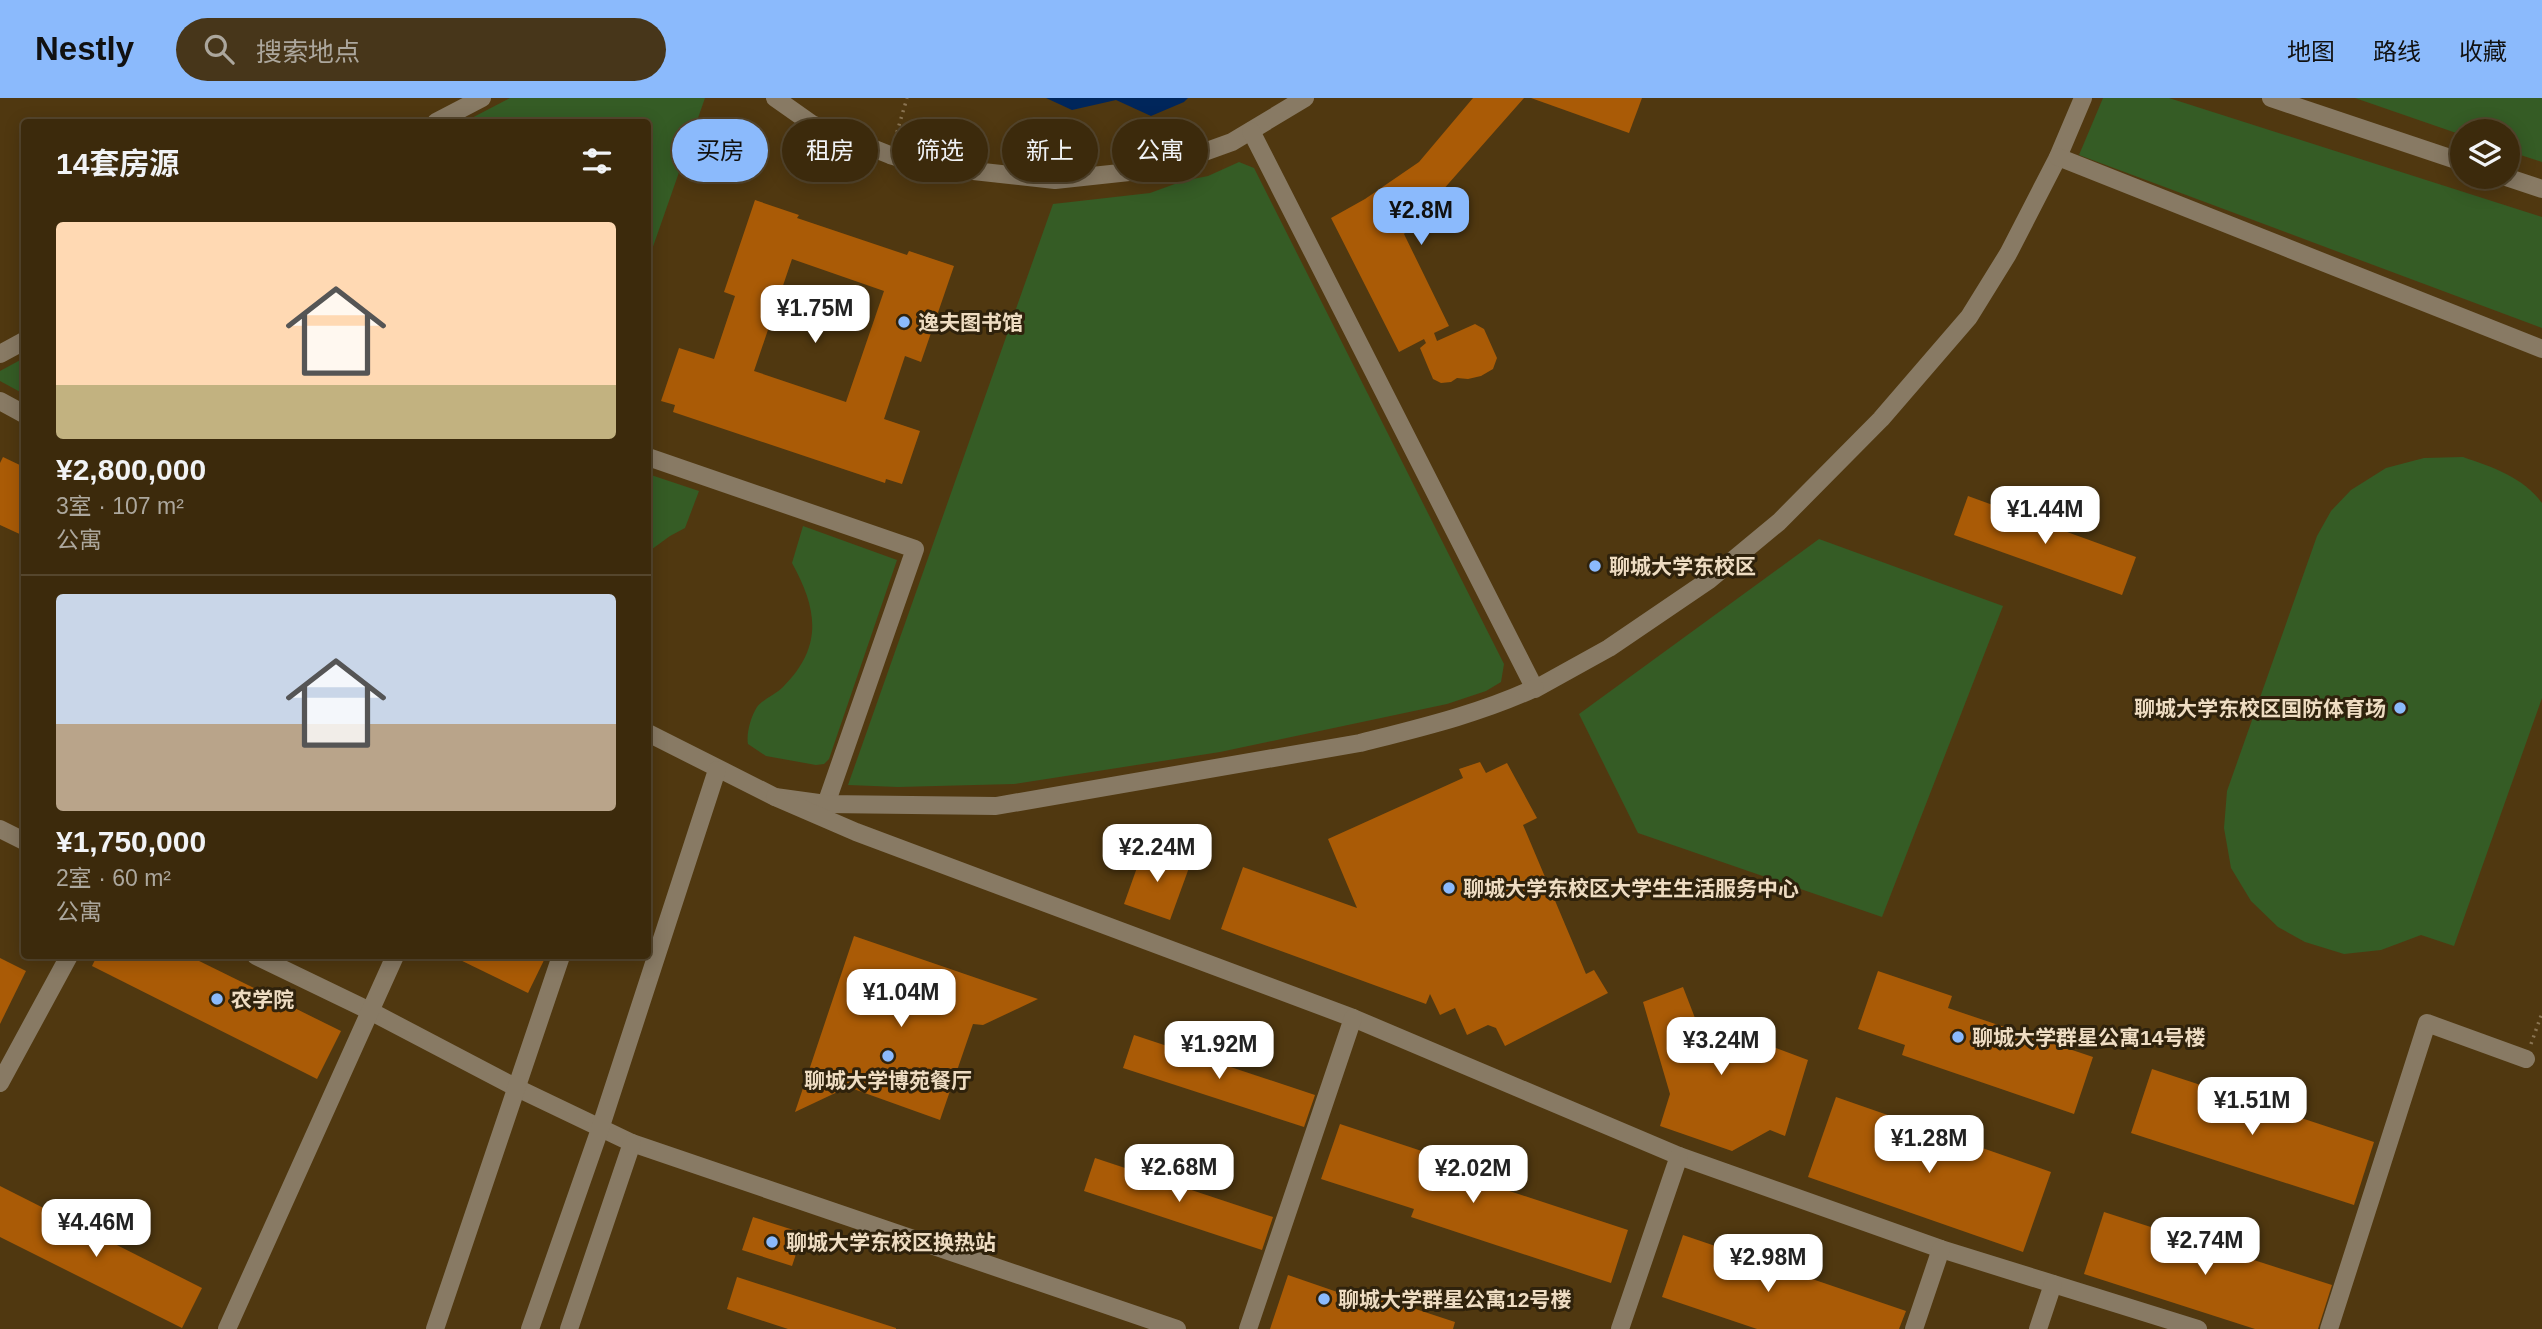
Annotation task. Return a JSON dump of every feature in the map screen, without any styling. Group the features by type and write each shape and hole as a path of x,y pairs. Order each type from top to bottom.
{"street":[{"path":"442,119 482,98"},
{"path":"775,98 812,124 890,155 928,166 1055,180 1157,169 1233,142 1305,98"},
{"path":"775,797 826,804 996,806 1372,740 1503,702 1535,688 1609,648 1709,580 1779,522 1872,429 1969,317 2008,254 2058,157 2083,98"},
{"path":"2271,98 2450,158"},
{"path":"1251,131 1535,688"},
{"path":"2058,157 2542,349"},
{"path":"2520,182 2542,189"},
{"path":"0,354 21,343"},
{"path":"0,401 21,412"},
{"path":"651,458 915,548 826,804"},
{"path":"651,735 717,770 856,832 1353,1018 1679,1156 1941,1249 2198,1329"},
{"path":"530,1329 600,1129 717,770"},
{"path":"856,832 865,803"},
{"path":"0,829 21,840"},
{"path":"0,1083 67,959"},
{"path":"262,959 632,1143 1177,1329"},
{"path":"227,1329 394,959"},
{"path":"435,1329 560,959"},
{"path":"1248,1329 1353,1018"},
{"path":"2329,1329 2427,1023 2526,1059"},
{"path":"569,1329 632,1143"},
{"path":"1620,1329 1679,1156"},
{"path":"1914,1329 1941,1249"},
{"path":"2038,1329 2053,1284"}],"path":[{"path":"890,155 907,98"},
{"path":"2526,1059 2542,1013"}],"green space":[{"path":"510,98 705,98 698,119 672,119 672,182 676,182 651,252 651,119 470,119"},
{"path":"2103,98 2169,98 2542,217 2542,328 2079,155"},
{"path":"2355,98 2542,98 2542,162 2520,155 2520,119 2450,119 2450,131"},
{"path":"1239,162 1254,168 1504,664 1501,682 1486,691 1447,704 1220,752 1014,784 898,787 848,785 1053,204 1150,193 1180,182 1208,182 1208,176"},
{"path":"21,360 21,392 0,381 0,371"},
{"path":"2463,457 2496,469 2516,480 2526,486 2542,503 2542,698 2454,946 2421,935 2381,950 2344,954 2305,942 2278,927 2251,901 2231,868 2224,828 2227,791 2317,536 2331,511 2351,490 2386,468 2424,458"},
{"path":"651,475 699,491 685,528 651,550"},
{"path":"803,526 897,560 829,759 824,764 816,765 766,756 748,744 750,725 757,707 783,687 796,672 810,643 811,612 801,580 792,563"},
{"path":"1819,539 2003,606 1882,917 1638,833 1579,714"}],"water":[{"path":"1046,98 1188,98 1151,116 1116,100 1072,110"}],"building":[{"path":"1473,98 1524,98 1404,234 1449,326 1434,333 1437,341 1475,324 1484,329 1497,358 1493,369 1481,376 1457,378 1441,383 1433,379 1420,348 1426,343 1424,339 1399,352 1331,218 1365,199 1419,162"},
{"path":"1531,98 1642,98 1629,133"},
{"name":"逸夫图书馆","path":"755,200 799,215 797,218 907,255 909,251 954,266 921,362 905,356 884,419 920,431 902,484 886,479 885,483 673,412 675,405 661,401 679,348 714,359 735,296 724,292","holes":["792,259 884,291 846,402 754,371"]},
{"path":"3,457 21,466 21,535 0,525 0,463"},
{"path":"1968,496 2136,557 2122,595 1954,535"},
{"name":"聊城大学东校区大学生生活服务中心","path":"1480,762 1486,773 1507,763 1537,818 1523,825 1586,974 1594,970 1608,993 1505,1046 1496,1028 1488,1025 1467,1035 1455,1008 1440,1015 1430,994 1426,1004 1221,929 1243,867 1357,908 1328,839 1463,778 1459,769"},
{"path":"1144,848 1190,865 1170,920 1124,904"},
{"name":"聊城大学博苑餐厅","path":"854,936 1038,999 983,1025 973,1024 940,1120 848,1087 795,1112"},
{"path":"0,958 26,971 0,1024"},
{"name":"农学院","path":"96,959 195,959 341,1031 317,1079 92,966"},
{"path":"458,959 545,959 528,993"},
{"name":"聊城大学群星公寓14号楼","path":"1878,971 1952,996 1948,1008 2093,1057 2074,1114 1902,1055 1905,1045 1858,1029"},
{"path":"1683,987 1695,1018 1808,1060 1785,1136 1770,1130 1732,1151 1660,1126 1670,1094 1643,1002"},
{"path":"1134,1035 1315,1095 1304,1127 1123,1068"},
{"path":"2152,1069 2374,1142 2354,1205 2131,1133"},
{"path":"1836,1097 2051,1172 2023,1252 1808,1177"},
{"path":"1340,1124 1452,1161 1449,1171 1628,1230 1611,1283 1411,1217 1414,1209 1321,1179"},
{"path":"1095,1158 1273,1217 1262,1250 1084,1191"},
{"path":"0,1186 202,1288 182,1328 0,1237"},
{"path":"2104,1212 2332,1285 2318,1329 2255,1329 2084,1274"},
{"name":"聊城大学东校区换热站","path":"753,1217 803,1233 792,1266 742,1250"},
{"path":"1683,1235 1906,1311 1899,1329 1757,1329 1662,1297"},
{"name":"聊城大学群星公寓12号楼","path":"1288,1275 1346,1295 1349,1287 1369,1294 1367,1302 1374,1304 1376,1296 1455,1322 1453,1329 1270,1329"},
{"path":"737,1277 896,1329 788,1329 727,1309"}],"place":[{"name":"逸夫图书馆","path":"904,322"},
{"name":"聊城大学东校区","path":"1595,566"},
{"name":"聊城大学东校区国防体育场","path":"2400,708"},
{"name":"聊城大学东校区大学生生活服务中心","path":"1449,888"},
{"name":"农学院","path":"217,999"},
{"name":"聊城大学群星公寓14号楼","path":"1958,1037"},
{"name":"聊城大学博苑餐厅","path":"888,1056"},
{"name":"聊城大学东校区换热站","path":"772,1242"},
{"name":"聊城大学群星公寓12号楼","path":"1324,1299"}]}
